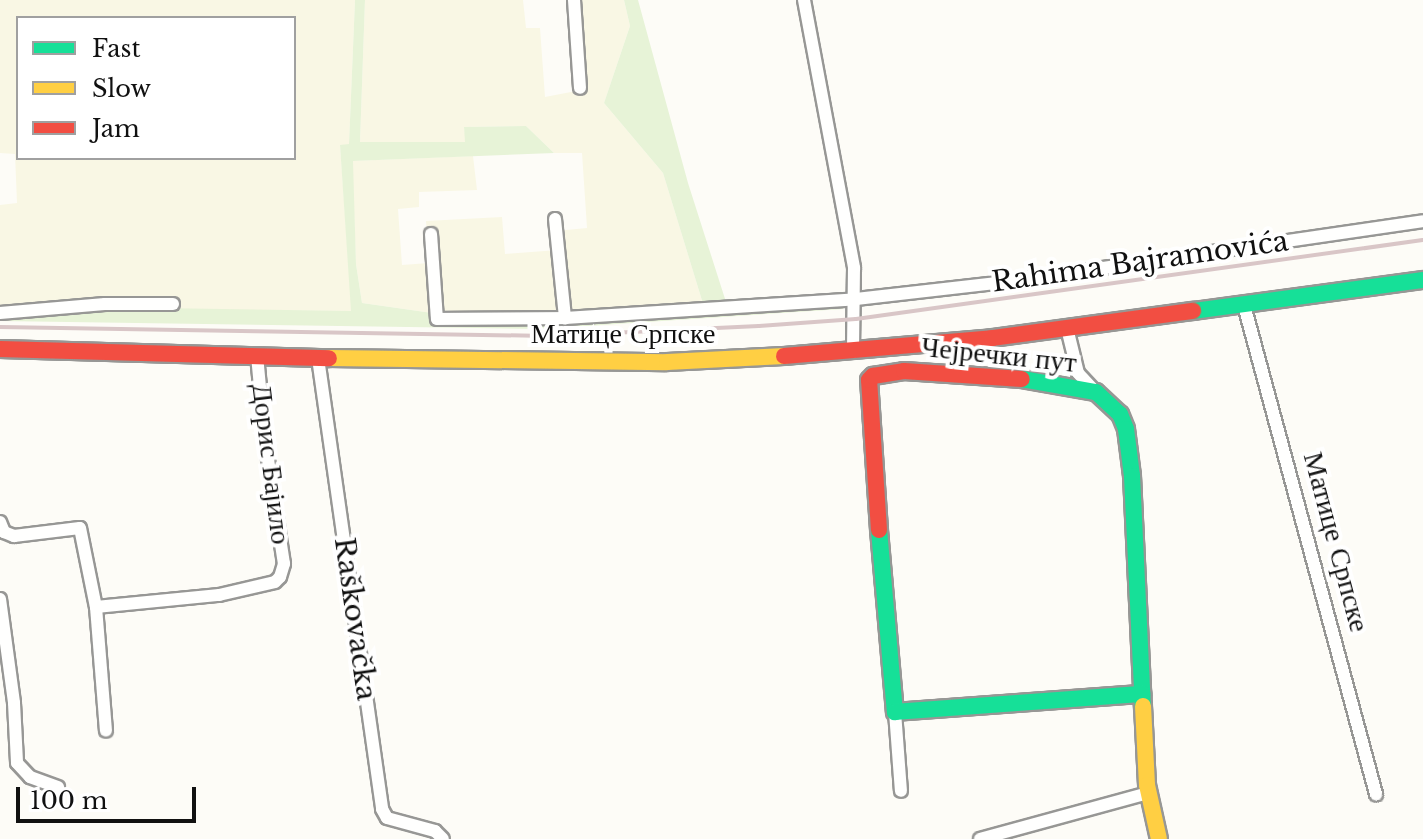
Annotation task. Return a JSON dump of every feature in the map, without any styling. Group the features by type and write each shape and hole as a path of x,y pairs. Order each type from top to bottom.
{"main road":[{"name":"Матице Српске","path":"0,349 318,358 667,362 853,352 1067,328 1423,280"},
{"name":"Чејречки пут","path":"895,712 869,380 878,374 904,371 995,375 1096,392 1120,414 1126,429 1132,476 1148,793 1159,839"},
{"path":"895,712 1142,694"}],"street":[{"path":"574,0 580,88"},
{"path":"804,0 845,209 856,299 853,352"},
{"path":"555,219 565,318"},
{"name":"Rahima Bajramovića","path":"431,234 437,319 565,318 856,299 1021,280 1423,221"},
{"path":"0,313 105,304 173,304"},
{"name":"Матице Српске","path":"1244,305 1376,794"},
{"path":"1067,328 1078,373 1096,392"},
{"name":"Дорис Бајило","path":"96,607 219,595 275,582 280,577 284,564 265,440 257,355"},
{"name":"Raškovačka","path":"318,358 382,809 387,818 435,831 443,839"},
{"path":"0,522 4,532 14,536 80,528 96,607 106,731"},
{"path":"0,599 17,763 30,777 58,787"},
{"name":"Чејречки пут","path":"895,712 901,791"},
{"path":"980,839 1148,793"}],"shaded area":[{"path":"0,0 355,0 349,145 340,145 352,311 181,310 166,299 0,308 0,205 17,203 15,154 0,153"},
{"path":"365,0 523,0 526,28 540,28 545,97 576,91 571,0 624,0 630,26 604,103 663,173 704,307 439,314 362,303 356,264 352,161 473,156 477,190 419,192 419,207 398,209 402,265 429,263 426,221 502,217 505,254 558,250 556,231 587,228 582,153 554,153 526,126 464,127 466,142 360,142"}],"green space":[{"path":"355,0 365,0 360,142 465,142 464,127 526,126 554,153 353,161 356,264 362,303 439,314 439,321 842,300 843,309 541,329 0,321 0,315 54,315 93,307 351,311 340,145 349,144"},
{"path":"624,0 638,0 688,183 726,302 704,307 663,173 604,103 630,26"}],"railway":[{"path":"0,327 547,336 759,326 856,319 1423,240"}],"traffic: fast":[{"path":"1193,311 1423,280"},
{"path":"1022,379 1096,392 1120,414 1126,429 1132,476 1143,706"},
{"path":"879,530 895,712 1142,694"}],"traffic: slow":[{"path":"329,358 667,362 784,356"},
{"path":"1143,706 1147,785 1159,839"}],"traffic: jam":[{"path":"784,356 992,338 1193,311"},
{"path":"0,349 329,358"},
{"path":"879,530 869,380 873,376 904,371 1022,379"}]}
